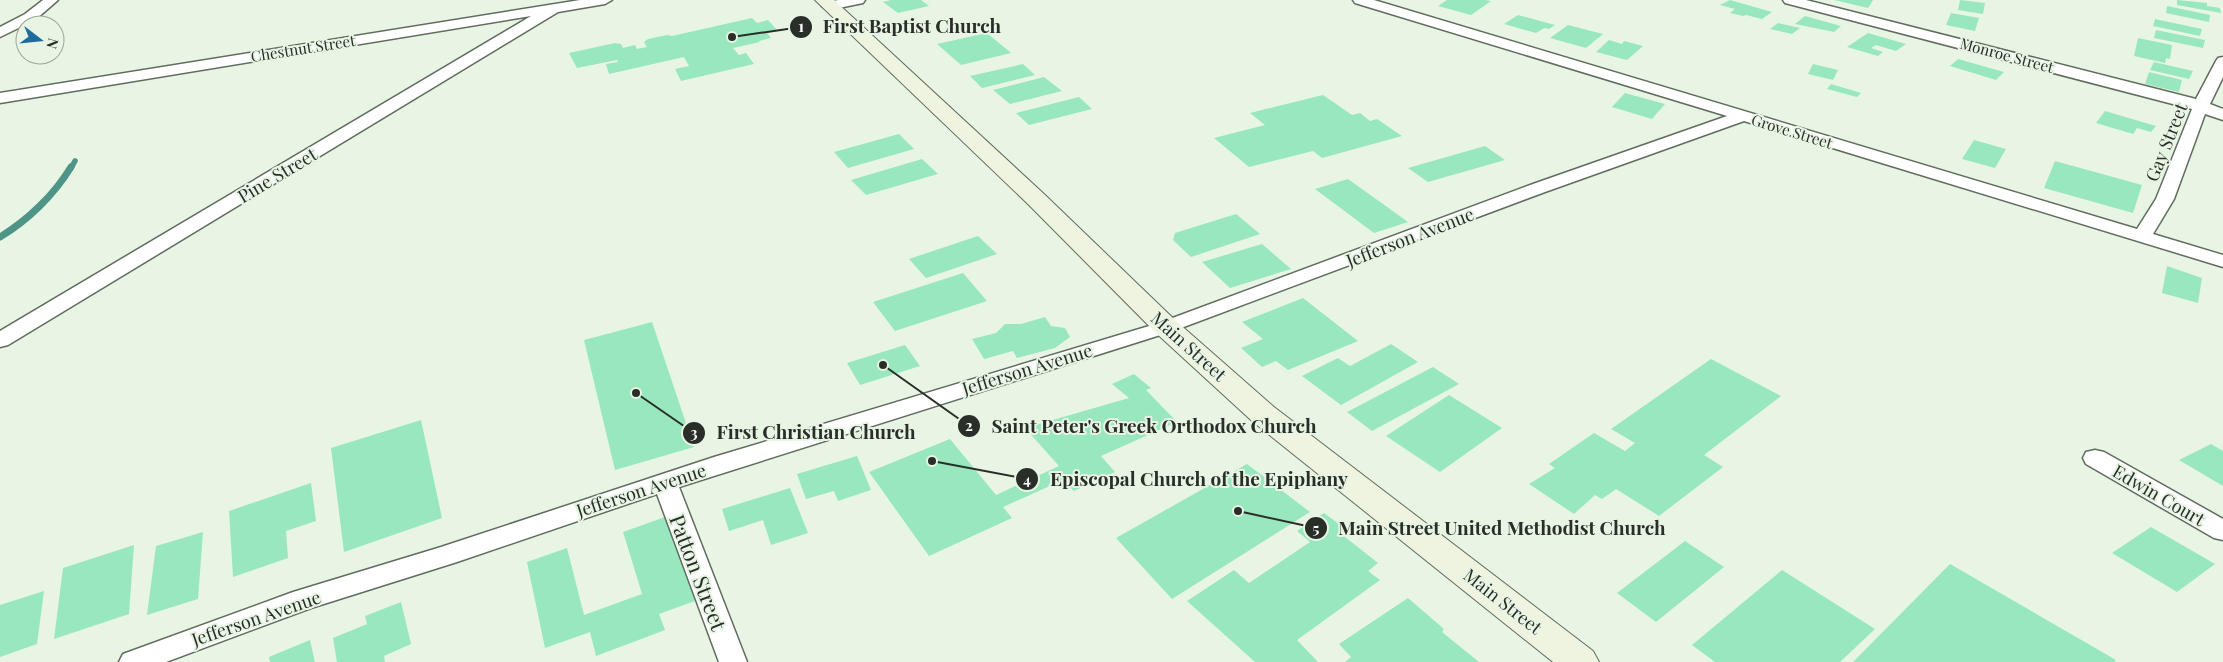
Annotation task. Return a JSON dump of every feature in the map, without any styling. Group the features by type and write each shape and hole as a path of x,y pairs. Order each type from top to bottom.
{"main road":[{"name":"Main Street","path":"827,3 1036,199 1166,327 1263,414 1580,662"}],"street":[{"path":"0,33 30,17 51,0"},
{"name":"Chestnut Street","path":"0,98 605,0"},
{"path":"827,3 858,0"},
{"name":"Grove Street","path":"1360,0 2223,261"},
{"name":"Monroe Street","path":"1790,0 2202,106 2223,115"},
{"name":"Pine Street","path":"0,340 554,9"},
{"name":"Gay Street","path":"2142,236 2154,222 2185,148 2190,131 2223,61"},
{"name":"Jefferson Avenue","path":"134,662 303,600 448,555 665,482 1166,327 1548,184 1744,116"},
{"name":"Edwin Court","path":"2095,458 2223,531"},
{"name":"Patton Street","path":"665,482 733,662"}],"building":[{"path":"891,0 921,0 929,6 898,13 883,2"},
{"path":"1447,0 1491,1 1471,15 1438,6"},
{"path":"1730,0 1772,12 1762,19 1730,13 1735,9 1720,5"},
{"path":"1834,0 1873,0 1868,8"},
{"path":"1960,0 1985,3 1983,14 1958,10"},
{"path":"2177,0 2207,3 2207,6 2220,8 2221,13 2177,5"},
{"path":"2167,6 2210,15 2209,22 2166,13"},
{"path":"1951,13 1979,18 1975,31 1946,25"},
{"path":"1518,15 1555,25 1549,29 1544,28 1536,33 1504,24"},
{"path":"1805,16 1841,26 1834,32 1795,24"},
{"path":"752,18 757,23 768,20 777,30 767,33 771,38 733,48 739,55 746,53 754,64 681,81 675,69 689,66 684,57 609,74 606,64 618,62 617,60 577,68 569,53 615,43 621,44 623,48 635,45 637,49 647,47 644,42 648,39 667,35 672,36"},
{"path":"2155,19 2202,29 2200,36 2153,26"},
{"path":"1778,23 1800,28 1792,34 1770,29"},
{"path":"1568,25 1603,34 1586,48 1550,38"},
{"path":"2156,30 2205,40 2203,48 2154,38"},
{"path":"987,33 1011,53 961,65 937,44"},
{"path":"1868,33 1906,44 1896,51 1876,45 1871,48 1883,52 1878,56 1847,47"},
{"path":"2138,38 2172,45 2170,59 2166,58 2165,63 2134,56"},
{"path":"1609,40 1622,44 1624,41 1643,46 1627,60 1596,52"},
{"path":"1958,59 2004,72 1996,80 1950,66"},
{"path":"2154,62 2193,71 2189,79 2150,70"},
{"path":"1023,64 1035,75 982,88 970,76"},
{"path":"1813,64 1838,70 1833,80 1808,74"},
{"path":"2149,72 2182,80 2179,92 2145,84"},
{"path":"1044,77 1062,91 1010,104 993,90"},
{"path":"1831,84 1861,93 1857,97 1827,89"},
{"path":"1625,93 1665,104 1652,119 1612,107"},
{"path":"1323,95 1352,115 1360,113 1370,121 1377,119 1402,136 1322,158 1313,151 1249,167 1214,138 1265,125 1250,113"},
{"path":"1079,97 1092,109 1029,125 1016,113"},
{"path":"2105,111 2156,126 2151,132 2137,128 2133,134 2096,123"},
{"path":"899,134 914,149 848,168 834,152"},
{"path":"1974,140 2006,149 1995,168 1962,159"},
{"path":"1485,146 1505,160 1428,182 1408,168"},
{"path":"922,159 938,174 866,195 851,180"},
{"path":"2055,161 2142,185 2133,213 2044,188"},
{"path":"1348,179 1408,222 1374,233 1315,189"},
{"path":"1236,214 1260,234 1191,257 1173,240 1175,233"},
{"path":"978,236 997,254 926,278 909,259"},
{"path":"1262,244 1291,269 1230,288 1202,262"},
{"path":"2167,266 2202,278 2198,303 2162,293"},
{"path":"963,273 987,301 895,331 873,302"},
{"path":"1303,298 1358,341 1288,370 1276,361 1262,367 1241,348 1263,339 1242,322"},
{"path":"1045,317 1051,326 1065,328 1070,337 1055,348 1017,358 1013,351 984,359 972,339 996,333 1005,324 1021,324"},
{"path":"652,322 694,447 615,470 584,340"},
{"path":"1391,344 1418,362 1341,405 1302,376 1338,358 1350,366"},
{"path":"905,345 920,366 860,385 847,363"},
{"path":"1711,359 1781,396 1704,455 1723,467 1659,516 1616,489 1602,499 1595,495 1574,514 1529,484 1555,468 1549,464 1594,433 1625,451 1635,443 1611,429"},
{"path":"1433,367 1459,384 1372,431 1347,412"},
{"path":"1134,374 1151,388 1146,390 1177,422 1101,456 1115,472 1074,491 1063,480 1003,507 1012,518 929,556 869,472 950,439 996,495 1059,466 1025,428 1129,398 1112,384"},
{"path":"1449,395 1502,428 1440,472 1386,436"},
{"path":"421,420 442,518 344,552 331,448"},
{"path":"2211,444 2223,451 2223,486 2179,460"},
{"path":"857,456 871,490 838,501 834,491 806,499 797,474"},
{"path":"1247,464 1310,512 1172,599 1116,538"},
{"path":"311,483 316,521 286,531 288,558 233,577 229,511"},
{"path":"790,488 808,533 771,545 763,520 729,531 722,509"},
{"path":"1324,513 1346,529 1340,533 1378,563 1368,571 1380,580 1297,640 1318,662 1255,662 1187,601 1234,570 1249,583 1310,542 1297,531"},
{"path":"665,517 695,601 659,614 665,630 596,656 590,632 545,648 527,562 567,548 584,615 642,594 623,532"},
{"path":"2151,527 2215,564 2177,592 2112,553"},
{"path":"203,532 198,599 147,615 156,546"},
{"path":"1685,541 1724,567 1656,622 1617,593"},
{"path":"134,545 129,614 54,639 63,568"},
{"path":"1950,564 2116,660 2114,662 1853,662"},
{"path":"1782,570 1875,629 1840,662 1715,662 1692,645"},
{"path":"44,591 37,644 0,657 0,605"},
{"path":"1408,598 1444,629 1442,632 1479,662 1345,662 1351,657 1339,644"},
{"path":"401,602 411,644 384,656 385,662 337,662 333,638 367,624 365,616"},
{"path":"310,640 315,662 270,662 269,657"}],"waterway":[{"path":"71,168 75,161"},
{"path":"0,237 21,223 40,206 71,167"}],"place":[{"name":"First Baptist Church","path":"732,37"},
{"name":"Saint Peter's Greek Orthodox Church","path":"883,365"},
{"name":"First Christian Church","path":"636,393"},
{"name":"Episcopal Church of the Epiphany","path":"932,461"},
{"name":"Main Street United Methodist Church","path":"1238,511"}]}
